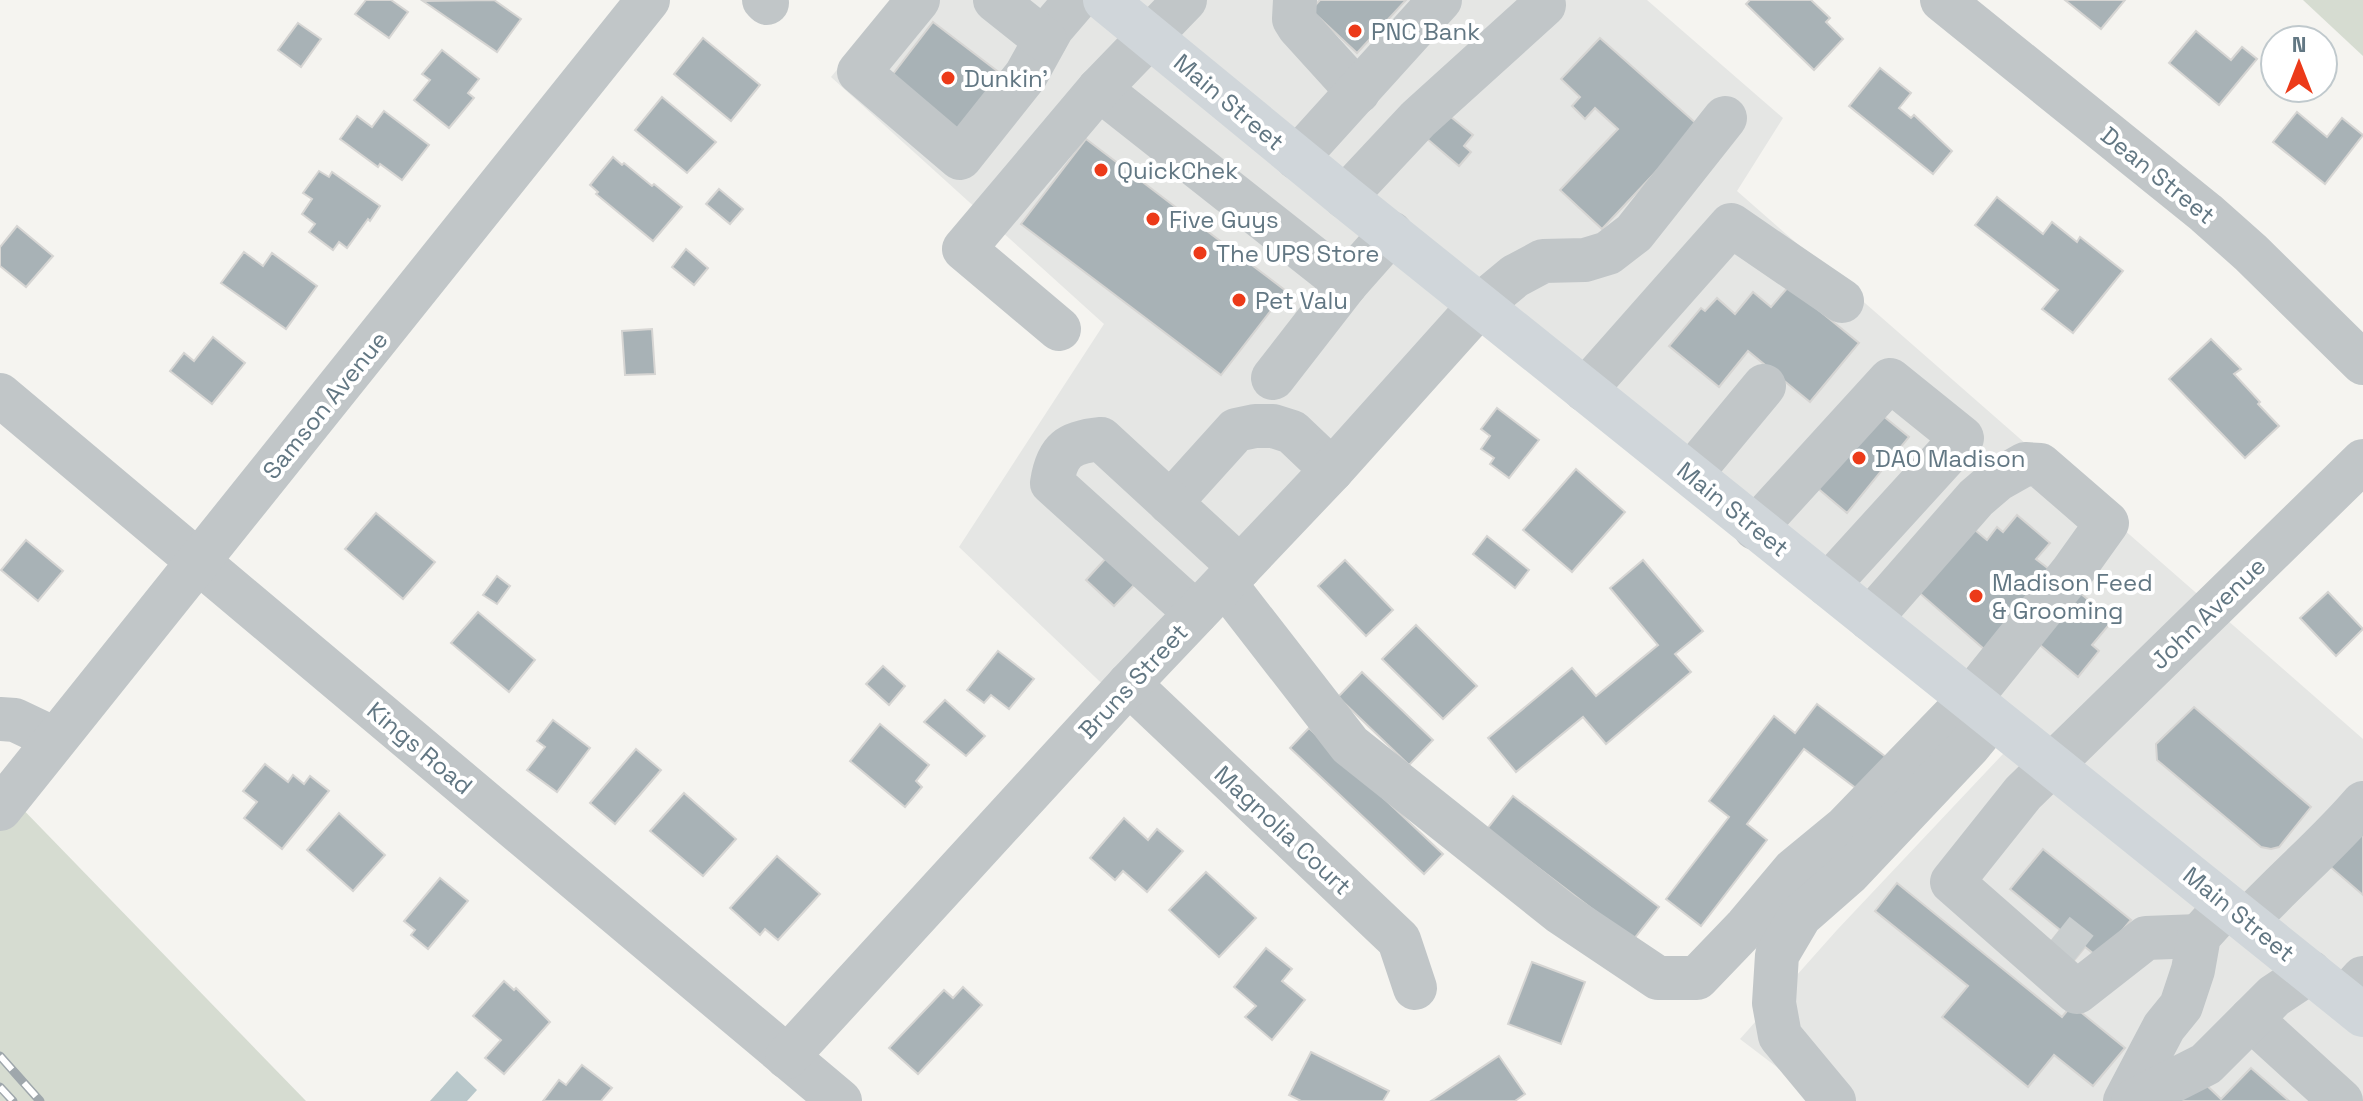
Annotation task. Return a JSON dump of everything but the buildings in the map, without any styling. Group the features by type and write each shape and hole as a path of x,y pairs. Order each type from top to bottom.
{"main road":[{"name":"Main Street","path":"1105,0 1755,528 2053,764 2224,921 2357,998"}],"street":[{"name":"Samson Avenue","path":"0,809 648,0"},
{"path":"918,0 859,72 960,158 1026,75 1052,28 1076,0"},
{"path":"995,0 1045,40"},
{"path":"1059,329 964,249 1099,89 1185,0"},
{"path":"1295,0 1294,19 1299,27 1358,92"},
{"path":"1297,158 1440,0"},
{"name":"Dean Street","path":"1942,0 2206,213 2363,363"},
{"path":"1345,197 1418,119 1544,5"},
{"path":"1099,89 1346,284"},
{"name":"Bruns Street","path":"787,1057 1129,684 1332,470 1480,305 1515,276 1543,261 1585,260 1608,253 1634,233 1725,118"},
{"path":"1585,390 1731,225 1842,301"},
{"path":"1273,378 1346,284 1391,233"},
{"path":"1755,528 1890,380 1962,438 1828,585"},
{"path":"1691,474 1764,386"},
{"name":"Kings Road","path":"0,395 840,1101"},
{"path":"1170,503 1236,430 1255,426 1273,426 1292,432 1332,470"},
{"path":"1220,588 1052,483 1055,463 1067,448 1082,441 1101,439 1170,503 1220,588 1350,745 1561,913 1658,978 1697,978 1794,870 1981,708 2107,523 2040,465 2025,464 1997,480 1976,498 1870,619"},
{"name":"John Avenue","path":"1963,869 2023,793 2363,461"},
{"name":"Magnolia Court","path":"1129,684 1399,940 1415,988"},
{"path":"1834,1101 1780,1036 1774,1003 1777,955 1800,916 1849,873 1968,747 1981,708"},
{"path":"0,719 15,720 55,739"},
{"path":"2075,958 2224,921 2273,893 2336,834 2363,803"},
{"path":"1963,869 2075,958 2077,992 1952,882 1963,869"},
{"path":"2125,1101 2164,1027 2181,1006 2193,970 2224,921"},
{"path":"2133,1101 2206,1064 2274,996 2310,972"},
{"path":"2251,1019 2341,1101"}],"shaded area":[{"path":"894,0 1647,0 1783,118 1737,191 2363,739 2363,1101 1821,1101 1740,1039 1837,930 2019,737 1477,315 1117,698 959,547 1104,324 831,77"},
{"path":"2303,0 2363,0 2363,56 2339,34 2339,24 2329,24"},
{"path":"0,788 11,797 306,1101 0,1101"},
{"path":"457,1071 477,1090 467,1101 430,1101"}],"tunnel":[{"path":"2056,934 2080,953"}],"railway":[{"path":"0,1056 40,1101"},
{"path":"0,1087 13,1101"}],"place":[{"name":"PNC Bank","path":"1355,31"},
{"name":"Dunkin'","path":"948,78"},
{"name":"QuickChek","path":"1101,170"},
{"name":"Five Guys","path":"1153,219"},
{"name":"The UPS Store","path":"1200,253"},
{"name":"Pet Valu","path":"1239,300"},
{"name":"DAO Madison","path":"1859,458"},
{"name":"Madison Feed & Grooming","path":"1976,596"}]}
